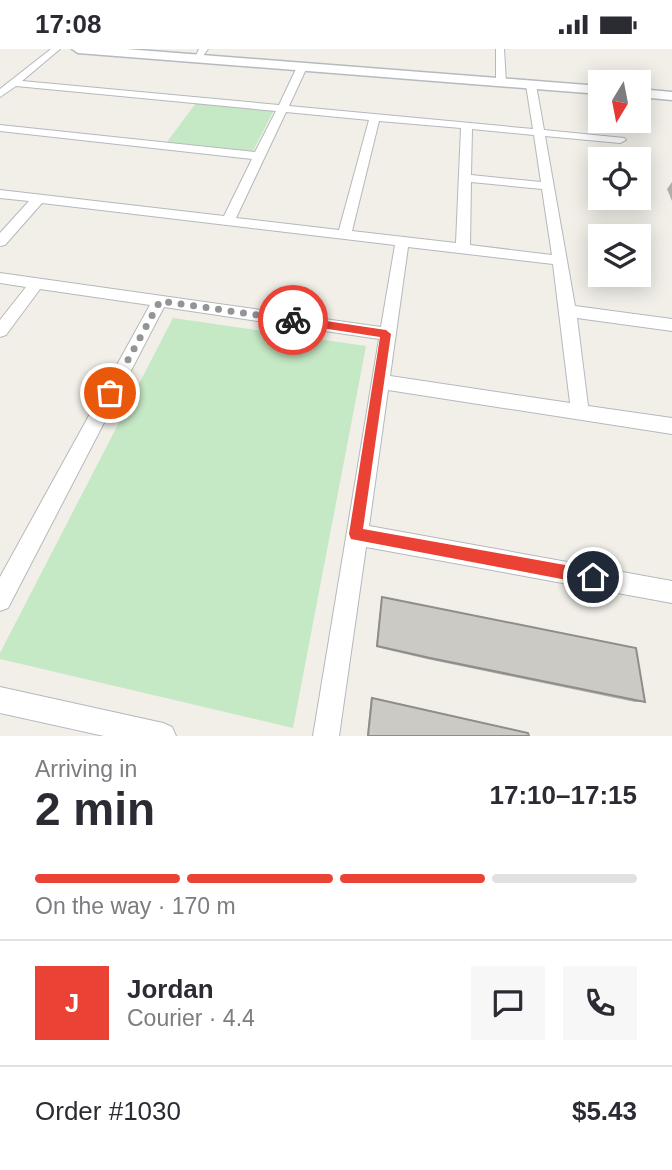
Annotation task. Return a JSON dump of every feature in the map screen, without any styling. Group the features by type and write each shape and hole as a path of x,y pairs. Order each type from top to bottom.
{"main road":[{"path":"78,49 202,53 501,78 531,85 588,89"},
{"path":"180,49 302,67 588,81"},
{"path":"651,86 672,87"},
{"path":"651,94 672,96"}],"street":[{"path":"0,94 56,49"},
{"path":"500,49 501,78"},
{"path":"228,221 302,67"},
{"path":"14,83 620,140"},
{"path":"531,85 557,260 568,311 580,412"},
{"path":"344,235 374,117"},
{"path":"463,249 467,125"},
{"path":"0,128 257,156"},
{"path":"465,178 545,186"},
{"path":"0,194 557,260"},
{"path":"0,242 38,199"},
{"path":"326,736 401,242"},
{"path":"0,278 386,334"},
{"path":"0,331 36,283"},
{"path":"0,600 160,301"},
{"path":"568,311 672,324"},
{"path":"380,382 672,426"},
{"path":"355,534 672,592"},
{"path":"0,700 163,736"}],"green space":[{"path":"196,103 274,110 253,151 167,142"},
{"path":"173,318 366,346 293,728 0,659 0,653"}],"building":[{"path":"382,597 636,648 645,702 377,646"},
{"path":"372,698 528,733 529,736 368,736"}],"way so far":[{"path":"110,393 160,301 293,320"}],"route":[{"path":"293,320 386,334 355,534 593,577"}]}
